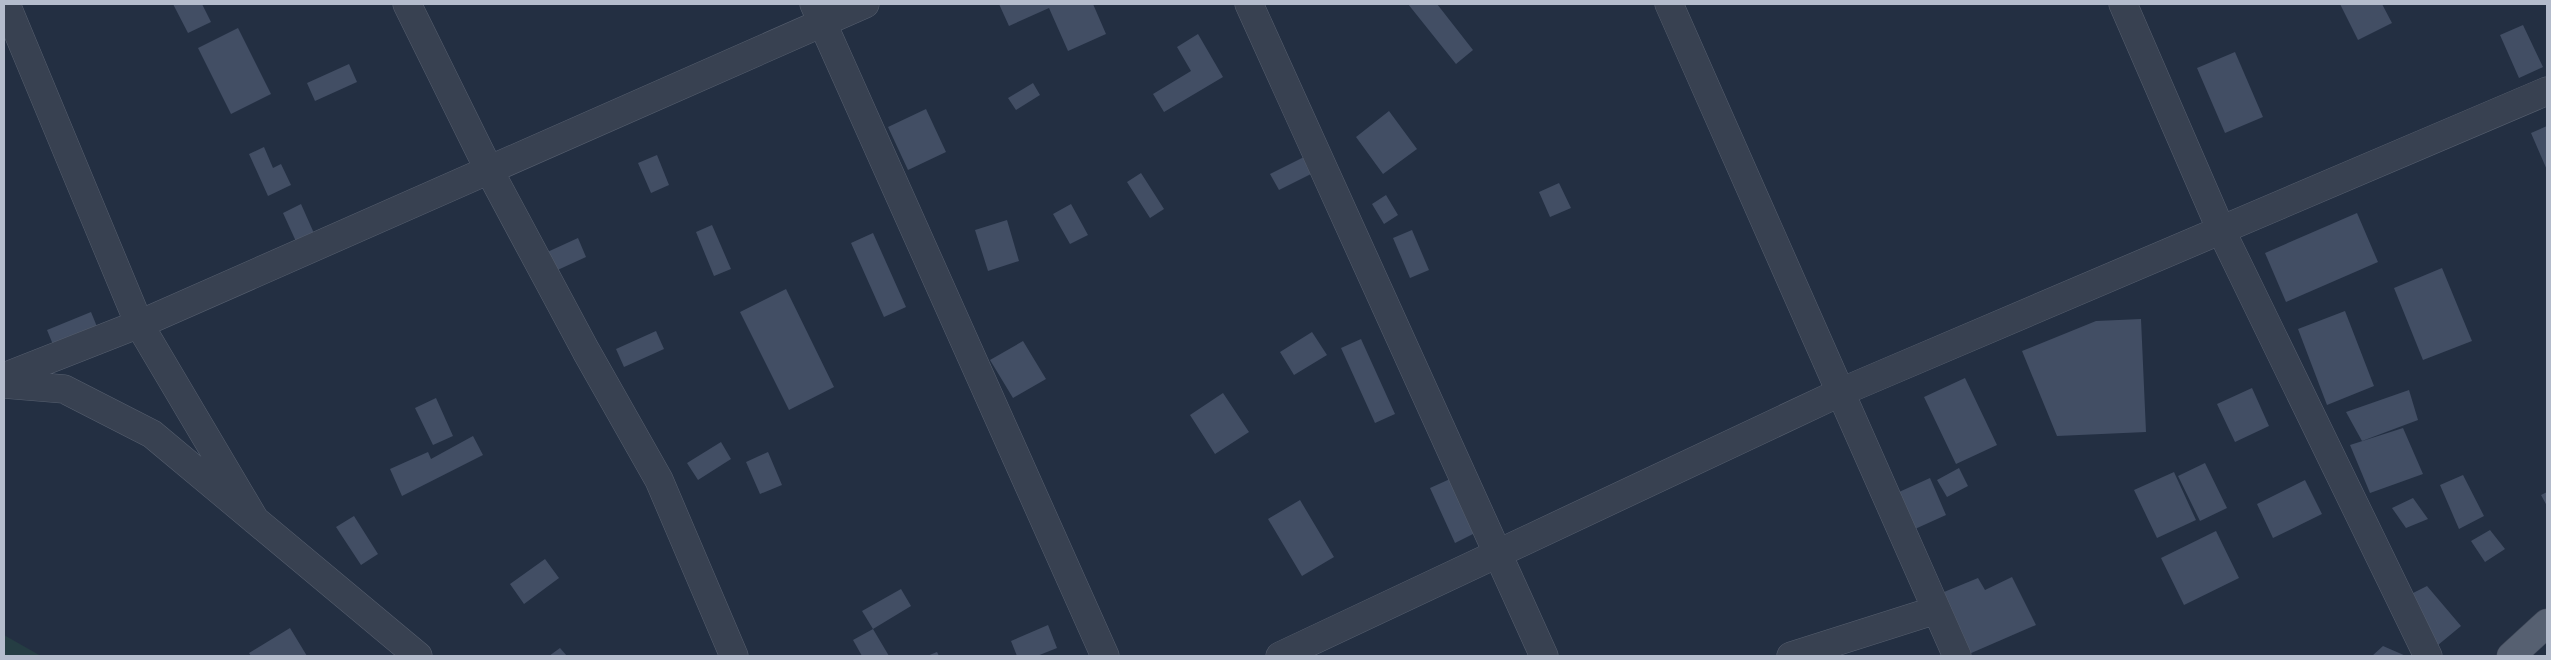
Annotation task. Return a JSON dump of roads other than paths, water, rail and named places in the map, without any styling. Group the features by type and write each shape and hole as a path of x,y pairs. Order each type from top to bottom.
{"main road":[{"path":"2511,656 2547,623"}],"street":[{"path":"407,4 488,170 586,351 659,480 734,656"},
{"path":"4,377 139,324 488,170 819,13 865,4"},
{"path":"1250,4 1544,656"},
{"path":"1669,4 1957,656"},
{"path":"2123,4 2221,230 2428,656"},
{"path":"8,6 139,324 255,520"},
{"path":"819,13 1105,656"},
{"path":"1280,656 1841,392 2547,91"},
{"path":"4,384 64,389 152,434 418,656"},
{"path":"1791,656 1936,610"}]}
